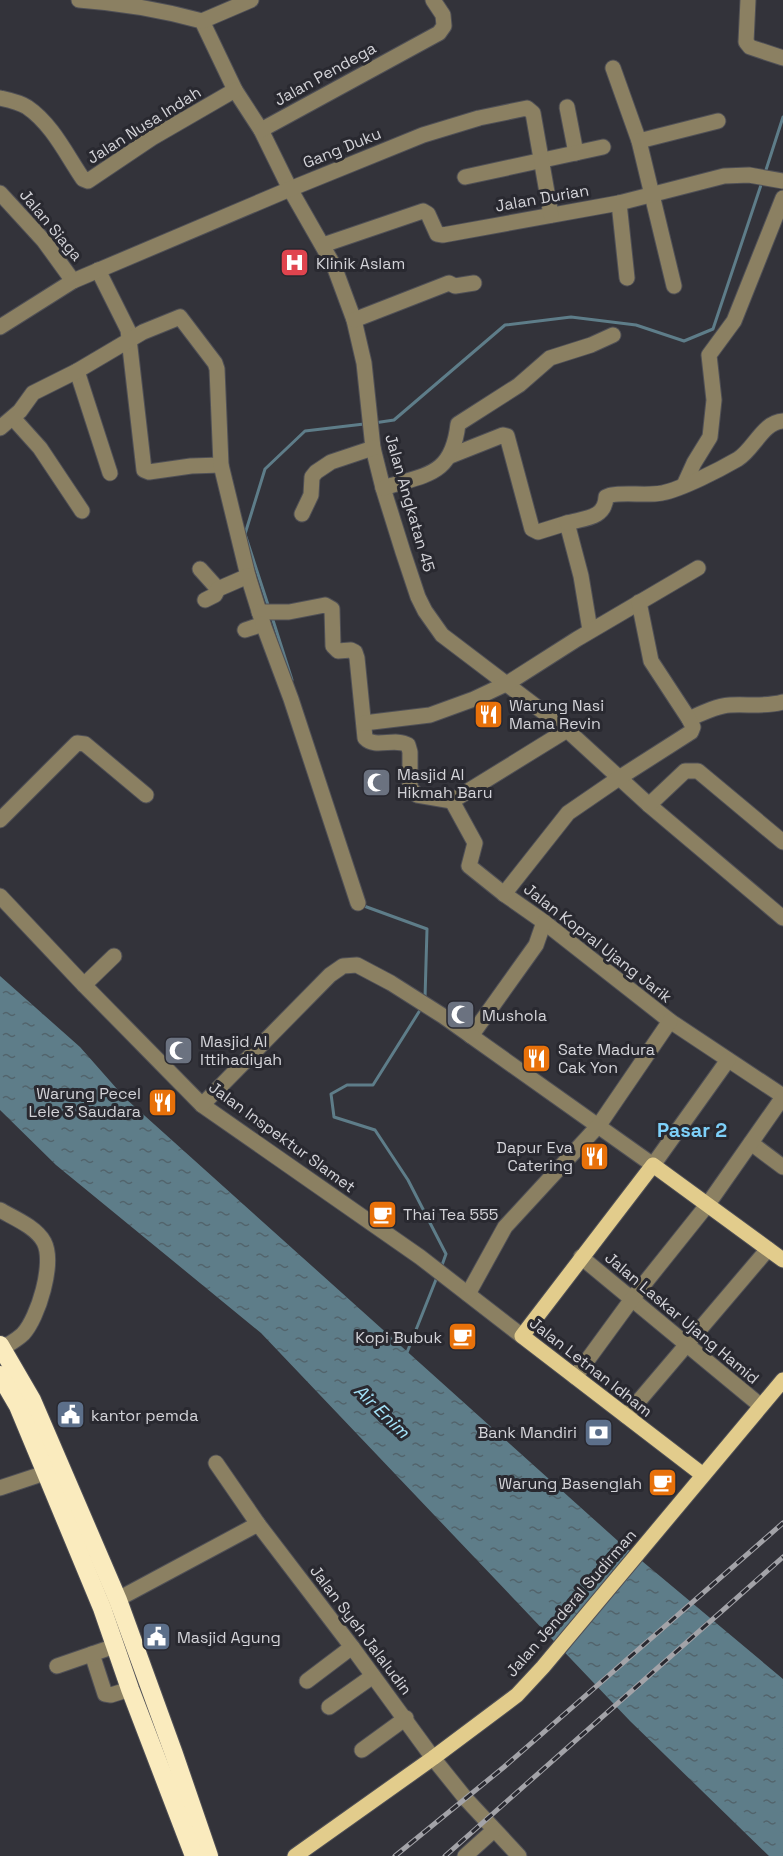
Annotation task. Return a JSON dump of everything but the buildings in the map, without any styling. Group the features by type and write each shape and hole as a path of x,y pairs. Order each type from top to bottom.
{"highway":[{"path":"1,1348 32,1400 52,1470"},
{"path":"0,1375 52,1470 174,1754 209,1856"},
{"path":"110,1604 115,1646 194,1856"}],"main road":[{"path":"522,1336 653,1165 783,1260"},
{"name":"Jalan Letnan Idham","path":"522,1336 703,1475"},
{"name":"Jalan Jenderal Sudirman","path":"295,1856 517,1695 783,1380"}],"street":[{"path":"79,0 174,7 202,21 251,0"},
{"name":"Jalan Pendega","path":"261,130 438,33 444,26 443,15 433,0"},
{"path":"748,0 746,42 750,47 783,58"},
{"name":"Jalan Angkatan 45","path":"202,21 235,90 261,130 290,189 334,266 354,320 364,363 372,440 383,488 418,597 425,611 442,635 567,730 649,805 783,918"},
{"path":"613,68 639,141 674,286"},
{"name":"Jalan Nusa Indah","path":"0,98 25,106 38,116 83,178 88,181 152,138 235,90"},
{"path":"567,107 576,153"},
{"name":"Gang Duku","path":"0,327 73,281 290,189 423,135 479,118 527,108 533,113 552,215"},
{"path":"639,141 718,121"},
{"path":"465,177 603,147"},
{"name":"Jalan Durian","path":"323,245 423,211 428,214 437,234 443,235 619,203 724,176 749,175 777,179"},
{"name":"Jalan Siaga","path":"0,194 44,241 73,281"},
{"path":"684,485 710,437 714,400 709,355 734,321 780,217 783,198"},
{"path":"619,203 627,278"},
{"path":"98,270 128,330 144,470 148,472 190,466 221,465"},
{"path":"354,320 449,284 455,286 474,283"},
{"path":"0,428 13,418 33,393 172,319 180,317 183,320 217,369 221,465 248,576 358,903"},
{"path":"383,488 437,471 450,456 455,445 458,424 519,385 549,358 591,345 613,335"},
{"path":"77,371 111,473"},
{"path":"13,418 40,448 82,511"},
{"path":"450,456 503,435 507,436 532,529 538,532 599,514 604,509 606,497 611,495 664,492 684,485 740,458 758,437 778,421 783,421"},
{"path":"302,514 311,495 312,477 316,472 372,440"},
{"path":"567,522 581,576 590,630"},
{"path":"364,723 430,715 474,699 508,683 590,630 698,568"},
{"path":"200,569 218,590"},
{"path":"206,600 215,595 218,590 248,576"},
{"path":"504,894 568,813 687,736 693,727 651,661 639,602"},
{"path":"245,630 261,616 325,605 332,609 333,646 338,651 351,650 355,652 357,658 365,738 372,743 397,741 408,745 410,788 417,795 452,801 567,730"},
{"path":"689,719 729,705 766,705 783,702"},
{"path":"0,820 77,743 85,744 146,795"},
{"path":"649,805 686,771 698,771 783,842"},
{"name":"Jalan Kopral Ujang Jarik","path":"452,801 475,843 469,866 670,1021 783,1097"},
{"name":"Jalan Inspektur Slamet","path":"0,896 202,1105 420,1257 463,1291"},
{"path":"471,1036 536,945 544,922"},
{"path":"84,985 114,956"},
{"path":"202,1105 330,975 343,966 357,965 408,993 653,1165 728,1060"},
{"path":"463,1291 505,1227 599,1125 670,1021"},
{"path":"575,1377 632,1299 708,1204 783,1097"},
{"path":"751,1143 783,1167"},
{"path":"0,1210 33,1230 44,1242 47,1272 37,1311 23,1334 1,1348"},
{"path":"626,1416 768,1249"},
{"name":"Jalan Laskar Ujang Hamid","path":"581,1257 761,1406"},
{"name":"Jalan Letnan Idham","path":"463,1291 522,1336"},
{"name":"Jalan Syeh Jalaludin","path":"216,1463 258,1524 433,1758 519,1856"},
{"path":"0,1488 52,1470"},
{"path":"110,1604 258,1524"},
{"path":"57,1666 115,1646"},
{"path":"307,1681 352,1647"},
{"path":"92,1654 105,1694 111,1695 130,1689"},
{"path":"329,1707 373,1676"},
{"path":"362,1750 405,1718"},
{"path":"465,1856 494,1830"}],"water":[{"name":"Air Enim","path":"0,976 80,1047 125,1098 618,1541 783,1679 783,1856 769,1856 630,1721 261,1333 56,1165 0,1110"}],"waterway":[{"path":"765,173 783,117"},
{"path":"374,423 394,420 505,325 571,317 636,325 684,341 713,329 762,182"},
{"path":"269,608 245,534 265,469 305,431 364,424"},
{"path":"272,617 292,680"},
{"path":"363,903 364,906 427,929 425,998"},
{"path":"422,1007 373,1085 347,1085 331,1094 334,1117 375,1130 408,1180 446,1254 441,1268"},
{"path":"406,1355 437,1277"}],"railway":[{"path":"395,1856 504,1767 783,1523"},
{"path":"445,1856 783,1557"}],"place":[{"name":"Klinik Aslam","path":"295,263"},
{"name":"Warung Nasi Mama Revin","path":"488,714"},
{"name":"Masjid Al Hikmah Baru","path":"376,783"},
{"name":"Mushola","path":"461,1015"},
{"name":"Masjid Al Ittihadiyah","path":"179,1050"},
{"name":"Sate Madura Cak Yon","path":"537,1058"},
{"name":"Warung Pecel Lele 3 Saudara","path":"162,1102"},
{"name":"Dapur Eva Catering","path":"594,1156"},
{"name":"Thai Tea 555","path":"382,1214"},
{"name":"Kopi Bubuk","path":"463,1337"},
{"name":"kantor pemda","path":"70,1415"},
{"name":"Bank Mandiri","path":"598,1432"},
{"name":"Warung Basenglah","path":"663,1483"},
{"name":"Masjid Agung","path":"156,1637"}],"district":[{"name":"Pasar 2","path":"692,1130"}]}
